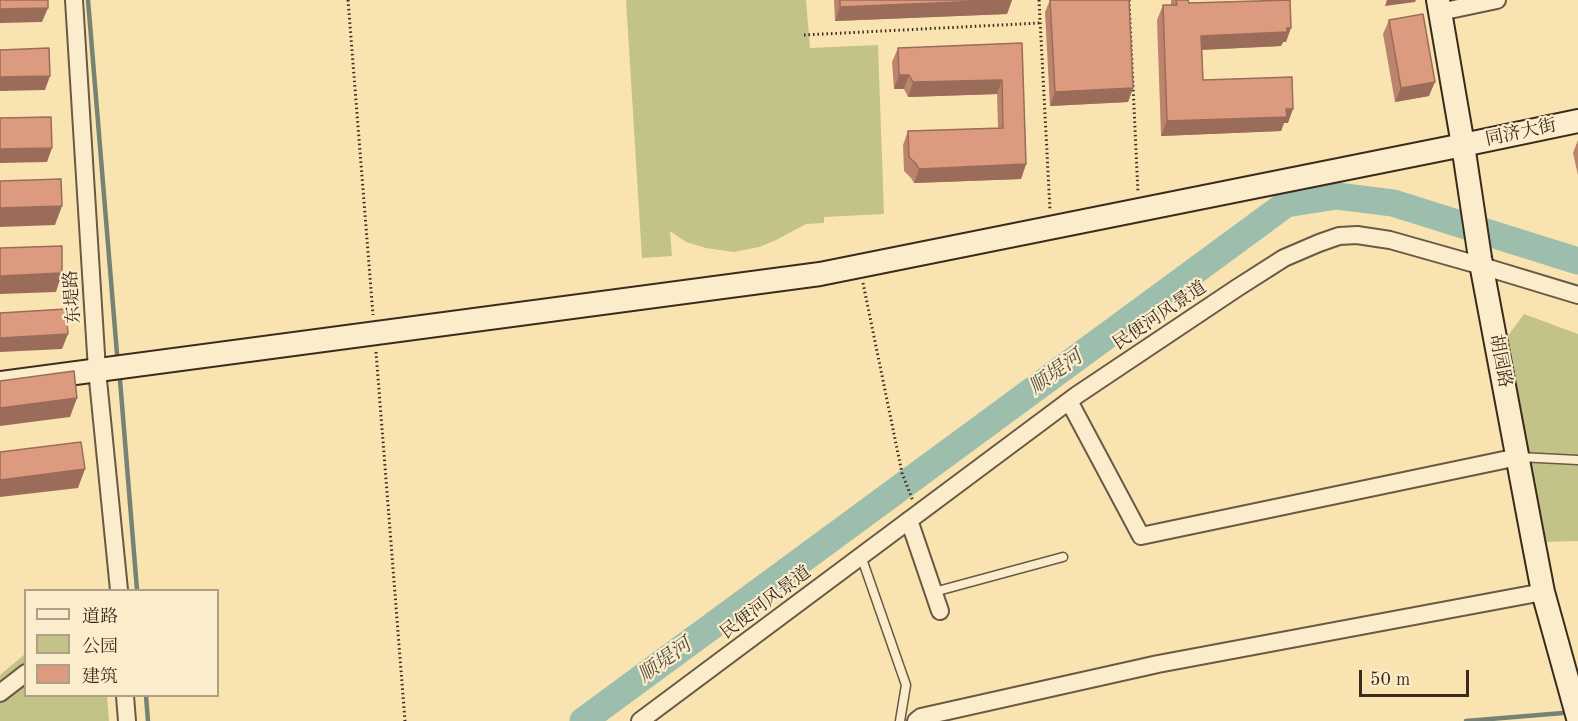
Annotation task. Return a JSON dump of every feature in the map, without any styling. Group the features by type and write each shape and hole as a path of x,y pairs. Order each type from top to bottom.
{"street":[{"name":"东堤路","path":"74,0 98,370 119,589"},
{"path":"1439,6 1497,0"},
{"name":"胡园路","path":"1439,6 1481,262 1543,592 1578,718"},
{"name":"同济大街","path":"0,383 820,274 1578,121"},
{"name":"民便河风景道","path":"640,721 861,556 911,513 1069,401 1284,258 1339,236 1357,235 1390,240 1481,262 1578,295"},
{"path":"1069,401 1141,536 1518,457"},
{"path":"911,513 940,611"},
{"path":"916,721 921,717 1158,664 1543,592"},
{"path":"0,693 24,675"},
{"path":"126,697 127,721"}],"lane":[{"path":"1518,457 1578,460"},
{"path":"861,556 906,686 900,721"},
{"path":"934,592 1063,558"}],"path":[{"path":"348,0 405,721"},
{"path":"1039,0 1051,227"},
{"path":"1129,0 1139,210"},
{"path":"804,34 1040,23"},
{"path":"859,266 911,513"}],"green space":[{"path":"626,0 806,0 810,48 878,45 884,214 824,217 824,223 806,224 759,247 734,252 686,242 670,231 672,256 642,258"},
{"path":"1524,314 1578,334 1578,541 1542,542 1507,337"},
{"path":"24,655 24,697 107,697 109,721 0,721 0,675"}],"building":[{"path":"0,0 48,0 48,8 0,9"},
{"path":"840,0 1006,0 840,7"},
{"path":"1050,0 1129,0 1133,88 1055,92"},
{"path":"1176,0 1188,0 1189,3 1290,0 1291,28 1287,28 1287,32 1201,36 1203,80 1292,77 1293,109 1286,109 1287,117 1167,121 1163,5 1177,5"},
{"path":"1423,14 1435,82 1401,88 1389,20"},
{"path":"1022,43 1026,164 919,169 909,157 908,131 1003,128 1002,80 913,82 909,75 899,75 898,48"},
{"path":"49,48 50,76 0,77 0,50"},
{"path":"51,117 52,148 0,149 0,118"},
{"path":"61,179 62,206 0,208 0,181"},
{"path":"62,246 62,273 0,276 0,248"},
{"path":"66,309 68,334 0,338 0,313"},
{"path":"74,371 77,398 0,408 0,381"},
{"path":"81,442 85,469 0,480 0,452"}],"waterway":[{"path":"88,0 117,354"},
{"name":"顺堤河","path":"583,721 1286,204 1337,196 1393,203 1578,261"},
{"path":"120,380 137,589"},
{"path":"146,697 148,721"},
{"path":"1466,721 1563,713"}]}
